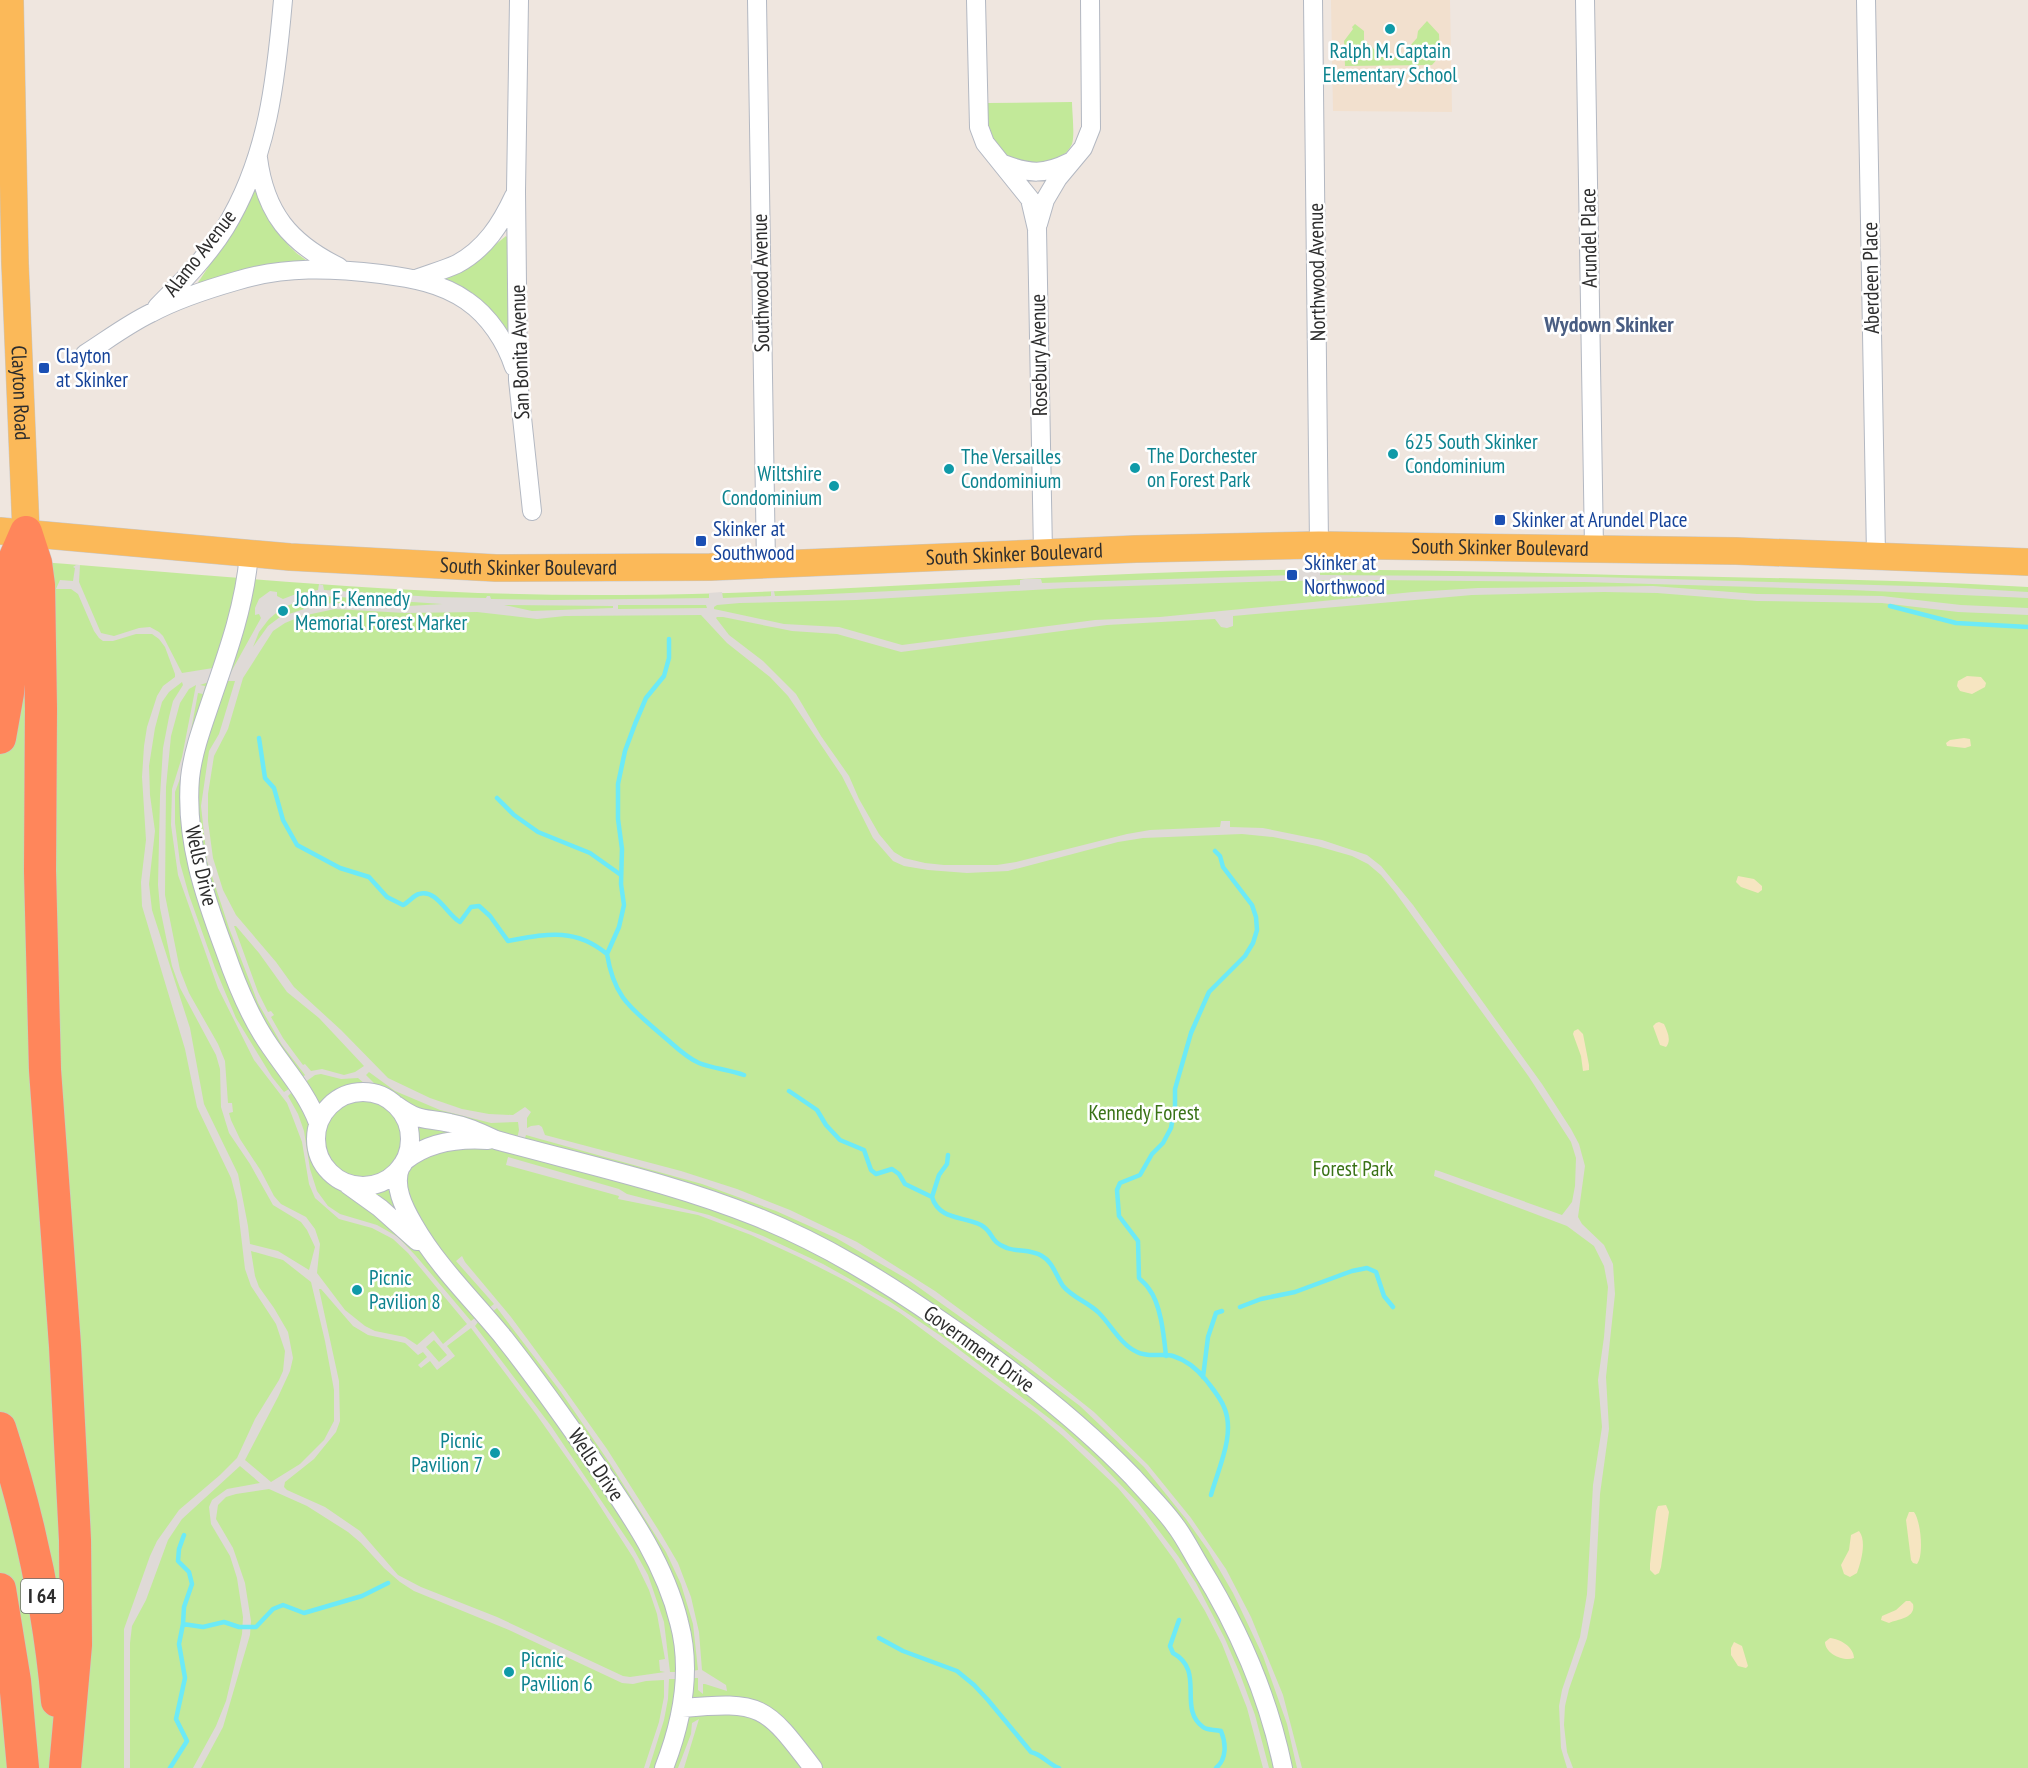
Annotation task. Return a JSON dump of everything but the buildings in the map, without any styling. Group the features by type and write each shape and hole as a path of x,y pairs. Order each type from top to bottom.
{"highway":[{"path":"0,738 8,693 10,664 9,576 12,564 13,532"},
{"path":"13,532 36,563 39,585 40,861 44,1059 75,1540 76,1645 63,1768"},
{"name":"I 64","path":"0,1428 36,1563 55,1673 63,1768"},
{"name":"I 64","path":"0,1589 15,1680 23,1768"}],"main road":[{"name":"Clayton Road","path":"10,0 15,263 13,532"},
{"name":"South Skinker Boulevard","path":"13,532 249,554 486,568 668,568 1180,547 1319,545 1594,548 1876,555 2028,562"}],"street":[{"name":"Alamo Avenue","path":"151,312 198,263 224,229 242,196 258,157 268,122 276,72 283,0"},
{"name":"San Bonita Avenue","path":"519,0 516,191 518,380 532,512"},
{"name":"Southwood Avenue","path":"757,0 766,565"},
{"path":"976,0 979,127 985,143 1030,199 1037,229"},
{"path":"1037,229 1045,200 1058,178 1088,139 1091,128 1090,0"},
{"name":"Northwood Avenue","path":"1313,0 1319,545"},
{"name":"Arundel Place","path":"1585,0 1594,548"},
{"name":"Aberdeen Place","path":"1866,0 1876,555"},
{"name":"Alamo Avenue","path":"258,157 261,177 268,198 279,218 297,240 314,255 343,270"},
{"path":"1003,164 1022,171 1038,173 1056,169 1072,161"},
{"name":"San Bonita Avenue","path":"416,279 456,264 476,250 492,234 504,217 516,191"},
{"name":"Rosebury Avenue","path":"1037,229 1043,553"},
{"path":"85,354 151,312 211,289 272,272 309,268 343,270 416,279 446,289 466,300 482,314 509,352 518,380"},
{"name":"Wells Drive","path":"249,554 246,583 239,613 196,745 190,777 189,811 192,842 199,876 214,923 248,1009 310,1106 318,1123"},
{"path":"352,1092 376,1093 396,1105 403,1114 410,1136 404,1163 393,1175 376,1184 358,1186 333,1176 323,1165 317,1152 315,1137 323,1112 341,1096 352,1092"},
{"name":"Government Drive","path":"396,1105 419,1120 471,1128 496,1140 672,1188 757,1217 812,1242 871,1273 1016,1374 1104,1447 1176,1526 1228,1613 1248,1657 1272,1720 1283,1768"},
{"name":"Government Drive","path":"404,1163 428,1147 447,1142 469,1138 496,1140"},
{"name":"Wells Drive","path":"404,1163 397,1179 401,1198 414,1226 434,1256 504,1339 564,1418 655,1556 673,1599 680,1624 684,1675 682,1708 664,1768"},
{"name":"Wells Drive","path":"346,1183 380,1208 434,1256"},
{"path":"682,1708 732,1704 748,1706 763,1712 784,1731 813,1768"}],"shaded area":[{"path":"1331,0 1450,0 1452,112 1333,111"},
{"path":"80,565 79,582 101,633 114,636 150,627 163,636 182,673 213,668 209,682 200,685 205,686 203,694 198,693 184,768 175,792 175,823 180,863 215,968 236,1018 272,1077 284,1092 289,1089 292,1092 288,1096 304,1131 310,1169 317,1191 328,1206 340,1214 377,1225 398,1237 471,1321 475,1318 478,1322 475,1326 551,1426 633,1548 648,1575 664,1622 670,1672 675,1672 676,1675 676,1679 669,1679 664,1720 649,1768 644,1768 659,1722 664,1697 664,1680 622,1683 509,1630 414,1591 384,1568 348,1532 307,1506 269,1489 226,1497 218,1505 216,1519 233,1548 245,1583 251,1621 250,1635 223,1727 201,1768 193,1768 216,1726 226,1701 242,1634 243,1617 237,1578 230,1556 211,1524 209,1507 212,1500 227,1489 260,1483 240,1466 182,1519 168,1540 146,1600 132,1626 130,1768 124,1768 124,1629 150,1556 157,1541 179,1510 237,1458 255,1419 279,1380 283,1371 285,1351 276,1324 251,1286 245,1269 237,1201 231,1178 197,1107 185,1049 142,906 141,882 146,840 142,777 144,746 147,727 157,696 163,686 175,677 175,674 165,647 152,634 136,634 113,641 103,641 99,638 78,594 71,589 56,589 60,580 73,581 75,568 73,567","holes":["182,682 183,685 173,701 163,748 160,796 158,885 160,908 172,966 180,988 216,1055 220,1069 221,1107 229,1133 273,1205 301,1222 307,1230 315,1247 309,1270 278,1251 250,1244 238,1174 204,1104 190,1028 152,910 149,884 155,831 149,766 162,702 169,692","196,685 182,757 172,789 171,825 178,875 218,988 254,1060 287,1103 302,1142 309,1184 315,1198 339,1219 372,1228 393,1239 408,1253 467,1324 443,1344 433,1331 417,1345 405,1337 375,1331 345,1310 317,1273 320,1244 315,1229 306,1217 281,1204 274,1196 231,1120 229,1113 233,1112 232,1103 228,1103 225,1061 189,993 180,970 165,895 166,787 171,736 180,703 189,689","251,1251 283,1260 311,1282 334,1390 334,1421 324,1440 300,1464 271,1482 245,1460 278,1397 290,1371 293,1358 288,1332 259,1287","319,1289 353,1326 368,1335 405,1343 418,1355 423,1352 427,1357 418,1365 421,1368 430,1361 437,1370 455,1356 447,1346 471,1328 589,1489 634,1559 649,1590 657,1614 665,1659 659,1660 660,1671 665,1672 623,1676 497,1617 421,1587 398,1575 360,1531 325,1507 287,1490 284,1487 285,1482 314,1459 336,1432 340,1421 339,1381","434,1340 447,1355 439,1362 426,1347"]},
{"path":"1295,570 1320,570 1320,575 1597,577 1945,587 2028,592 2028,598 1584,582 1370,580 1369,586 1362,586 1362,580 1067,588 856,600 740,603 714,607 714,609 784,624 839,627 902,645 1095,620 1160,617 1413,592 1478,588 1653,586 1757,594 1882,596 1961,605 2028,608 2028,615 1958,612 1882,603 1757,601 1657,593 1472,595 1233,616 1233,626 1227,628 1221,627 1215,619 1107,625 901,652 837,634 792,631 723,617 716,618 729,635 763,661 796,694 821,736 849,776 879,834 894,852 904,858 944,865 997,865 1127,834 1150,830 1220,827 1221,821 1230,821 1230,827 1263,828 1322,840 1367,855 1381,866 1413,905 1542,1084 1571,1129 1579,1144 1585,1166 1578,1217 1582,1224 1604,1245 1613,1264 1615,1294 1606,1377 1609,1429 1600,1494 1595,1597 1587,1638 1565,1706 1564,1725 1567,1752 1573,1768 1567,1768 1561,1748 1559,1706 1580,1637 1587,1594 1593,1485 1602,1427 1598,1380 1608,1287 1604,1266 1594,1246 1567,1226 1434,1176 1435,1170 1439,1171 1562,1215 1572,1202 1576,1158 1571,1142 1529,1077 1395,892 1368,864 1352,856 1317,846 1273,837 1242,834 1143,838 1118,842 1008,871 967,873 904,866 893,861 873,838 842,776 788,696 770,677 727,643 701,615 565,616 537,619 477,612 405,613 335,609 302,616 273,631 243,678 228,729 214,756 208,794 208,821 213,858 223,890 236,915 294,987 388,1078 430,1098 462,1109 489,1114 513,1115 525,1107 531,1112 527,1118 527,1128 539,1125 545,1135 681,1171 737,1189 790,1210 857,1242 935,1291 1030,1361 1094,1412 1148,1465 1191,1518 1226,1569 1251,1617 1283,1695 1302,1768 1297,1768 1287,1724 1263,1656 1233,1593 1208,1550 1144,1467 1080,1406 907,1279 836,1238 776,1211 702,1184 526,1135 524,1141 517,1139 518,1122 491,1123 440,1110 395,1091 369,1072 366,1075 377,1086 365,1084 358,1078 341,1079 321,1074 315,1075 304,1083 301,1079 305,1075 282,1045 258,1003 229,928 207,861 201,806 209,751 219,734 235,681 226,681 261,618 259,614 255,615 259,599 270,591 277,592 277,596 283,599 318,590 319,584 323,585 324,590 434,597 486,598 490,596 491,599 709,598 709,593 722,592 723,598 771,596 771,591 774,591 775,596 1020,585 1020,580 1025,579 1041,579 1042,583 1295,575","holes":["324,596 443,604 408,606 333,603 316,605 280,617 268,626 253,647 259,632 269,619 282,608 309,597","504,605 613,606 613,608 532,611","618,605 706,605 707,608 618,609","234,926 259,953 287,992 319,1018 364,1066 344,1075 322,1069 311,1071 305,1064 303,1065 283,1038 271,1017 274,1015 271,1011 268,1012 258,992"]},
{"path":"508,1157 619,1189 627,1194 709,1215 763,1236 823,1264 889,1301 944,1338 1062,1428 1096,1459 1138,1503 1196,1583 1240,1674 1255,1715 1269,1768 1263,1768 1247,1708 1222,1644 1175,1561 1118,1488 1037,1414 900,1313 848,1282 801,1258 751,1235 698,1215 618,1199 619,1196 506,1165"},
{"path":"462,1256 565,1390 607,1449 661,1534 678,1563 691,1597 699,1632 702,1670 726,1685 727,1691 705,1684 703,1684 703,1694 698,1690 698,1678 693,1678 692,1671 698,1670 693,1624 681,1584 666,1552 561,1392 497,1308 492,1312 489,1308 494,1304 456,1261"},
{"path":"699,1719 684,1768 678,1768 691,1734 692,1723"}],"green space":[{"path":"1427,21 1439,34 1440,56 1432,65 1345,66 1344,41 1355,24 1364,31 1364,40 1384,58 1400,57 1417,38 1418,31"},
{"path":"1072,102 1072,144 1066,153 1057,159 1035,163 1012,158 1002,152 992,139 988,103"},
{"path":"255,191 258,191 283,238 297,254 306,260 306,263 197,284 227,239"},
{"path":"506,236 508,239 509,333 506,334 444,284 444,278 467,268"},
{"name":"Forest Park","path":"0,559 310,583 543,595 761,592 1182,572 1292,570 1824,579 2028,587 2028,1768 0,1768"}],"sand":[{"path":"1967,676 1981,677 1986,683 1985,687 1972,694 1960,691 1957,686 1958,681"},
{"path":"1970,739 1971,746 1965,748 1947,746 1946,743 1950,740"},
{"path":"1738,876 1754,879 1762,886 1762,890 1758,893 1741,887 1736,882"},
{"path":"1659,1022 1664,1024 1668,1036 1669,1041 1666,1047 1660,1045 1653,1026"},
{"path":"1578,1029 1583,1034 1589,1070 1583,1071 1581,1056 1573,1034"},
{"path":"1666,1505 1669,1512 1661,1567 1659,1573 1655,1575 1650,1570 1650,1564 1656,1511 1658,1506"},
{"path":"1909,1512 1914,1512 1920,1530 1921,1546 1917,1564 1911,1560 1906,1520"},
{"path":"1859,1531 1863,1540 1862,1558 1857,1573 1850,1577 1844,1574 1841,1565 1849,1550 1851,1535"},
{"path":"1906,1601 1913,1604 1909,1615 1889,1623 1881,1620 1882,1616 1896,1610"},
{"path":"1830,1638 1846,1644 1852,1650 1854,1658 1845,1659 1828,1650 1825,1642"},
{"path":"1734,1642 1742,1646 1748,1666 1746,1668 1738,1666 1731,1655"}],"waterway":[{"path":"1890,606 1956,623 2028,627"},
{"path":"607,954 619,927 624,905 621,884 622,849 618,819 618,784 625,751 646,698 664,676 669,658 669,639"},
{"path":"259,738 265,778 274,788 283,820 297,845 340,868 369,877 387,897 403,905 417,895 425,893 436,899 460,922 471,907 479,906 490,916 508,941 535,936 560,935 572,936 595,945 607,954 619,992 641,1017 694,1060 704,1065 744,1075"},
{"path":"497,798 514,815 538,832 590,853 621,875"},
{"path":"1166,1356 1159,1312 1153,1295 1139,1278 1138,1241 1119,1216 1117,1190 1120,1183 1140,1175 1152,1154 1163,1143 1171,1128 1175,1089 1191,1033 1209,992 1245,956 1253,943 1257,930 1252,905 1223,867 1220,856 1215,851"},
{"path":"789,1091 817,1110 826,1125 840,1140 864,1150 871,1170 876,1174 892,1169 899,1174 905,1184 932,1197 940,1210 981,1225 1001,1246 1042,1256 1052,1265 1063,1286 1099,1313 1131,1349 1146,1355 1173,1356 1187,1363 1199,1373 1220,1400 1227,1417 1225,1451 1211,1495"},
{"path":"932,1197 939,1175 947,1164 948,1155"},
{"path":"1240,1307 1261,1299 1295,1292 1352,1271 1367,1268 1376,1272 1384,1296 1393,1307"},
{"path":"1203,1377 1208,1337 1216,1313 1222,1311"},
{"path":"170,1768 187,1741 176,1719 185,1678 179,1644 184,1607 192,1584 189,1572 178,1561 184,1535"},
{"path":"183,1624 203,1627 224,1622 239,1627 256,1627 273,1609 283,1605 304,1613 362,1596 388,1583"},
{"path":"1179,1620 1170,1646 1173,1653 1183,1661 1188,1669 1192,1710 1196,1719 1205,1728 1221,1731 1224,1751 1222,1760 1216,1768"},
{"path":"879,1638 903,1651 957,1671 988,1700 1031,1752 1059,1768"}],"place":[{"name":"Ralph M. Captain Elementary School","path":"1390,29"},
{"name":"Clayton at Skinker","path":"44,368"},
{"name":"625 South Skinker Condominium","path":"1393,454"},
{"name":"The Dorchester on Forest Park","path":"1135,468"},
{"name":"The Versailles Condominium","path":"949,469"},
{"name":"Wiltshire Condominium","path":"834,486"},
{"name":"Skinker at Arundel Place","path":"1500,520"},
{"name":"Skinker at Southwood","path":"701,541"},
{"name":"Skinker at Northwood","path":"1292,575"},
{"name":"John F. Kennedy Memorial Forest Marker","path":"283,611"},
{"name":"Picnic Pavilion 8","path":"357,1290"},
{"name":"Picnic Pavilion 7","path":"495,1453"},
{"name":"Picnic Pavilion 6","path":"509,1672"}],"district":[{"name":"Wydown Skinker","path":"1609,324"}],"park label":[{"name":"Kennedy Forest","path":"1144,1113"}]}
